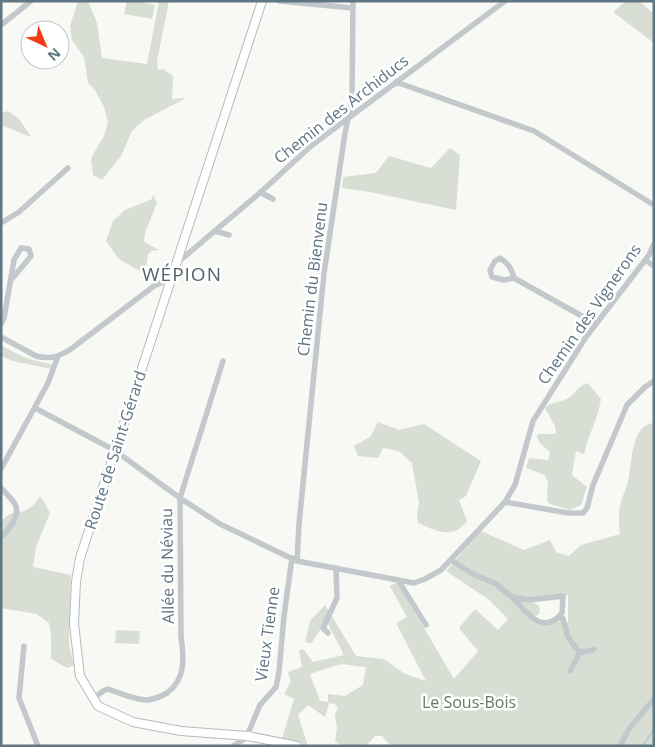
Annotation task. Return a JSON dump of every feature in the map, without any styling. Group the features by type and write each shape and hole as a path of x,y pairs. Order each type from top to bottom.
{"main road":[{"name":"Route de Saint-Gérard","path":"262,1 80,558 76,582 74,624 80,676 98,706 133,722 181,731 248,736 297,746"}],"street":[{"path":"1,25 31,1"},
{"path":"279,1 353,8"},
{"name":"Chemin du Bienvenu","path":"294,559 324,273 352,100 354,1"},
{"name":"Chemin des Archiducs","path":"175,264 311,146 505,1"},
{"path":"396,82 534,131 654,205"},
{"path":"1,223 19,212 68,168"},
{"path":"260,192 273,199"},
{"path":"215,231 230,236"},
{"name":"Chemin des Vignerons","path":"34,408 114,450 180,498 220,524 294,559 414,583 441,570 505,502 515,485 533,421 586,337 646,260 654,244"},
{"path":"1,324 12,280 14,260 21,248 29,249 31,256 12,280"},
{"path":"514,278 511,268 500,258 495,261 490,270 492,277 504,280 514,278 596,324"},
{"path":"646,260 654,266"},
{"path":"1,337 42,358 58,356 154,286 170,281"},
{"path":"1,469 34,408 58,356"},
{"name":"Allée du Néviau","path":"94,698 108,689 138,699 151,700 168,692 181,677 183,659 181,636 180,498 223,361"},
{"path":"505,502 568,513 583,513 587,508 593,485 627,405 654,381"},
{"path":"1,488 16,506 16,516 1,537"},
{"name":"Vieux Tienne","path":"248,736 260,705 276,688 284,616 294,559"},
{"path":"451,560 473,574 496,584 512,597 532,618 542,623 553,622 562,613 563,596 529,600 512,597"},
{"path":"328,633 323,628 337,598 336,568"},
{"path":"398,580 426,625"},
{"path":"560,616 564,619 568,637 579,652 578,659 570,671"},
{"path":"24,646 19,698 38,746"},
{"path":"579,652 589,652 594,649"},
{"path":"620,746 629,729 654,698"},
{"path":"233,746 248,736"}],"green space":[{"path":"78,1 88,1 97,23 102,58 147,64 159,1 169,1 157,61 158,70 163,69 173,76 172,99 186,98 144,120 132,131 121,156 102,180 93,175 91,158 104,136 108,123 104,107 95,90 88,83 84,57 72,40 70,26"},
{"path":"127,1 155,5 152,19 124,14"},
{"path":"626,1 639,1 654,14 654,43 613,12"},
{"path":"8,111 20,120 31,137 1,125 1,113"},
{"path":"450,148 460,155 456,210 342,188 343,177 376,173 389,156 431,168"},
{"path":"153,194 157,203 145,233 144,242 159,250 148,254 145,274 119,259 106,241 113,221 125,210 152,199"},
{"path":"1,345 25,357 51,364 51,369 13,361 1,356"},
{"path":"588,383 601,399 584,454 576,451 572,475 587,487 581,505 570,510 550,504 547,501 548,482 545,475 526,468 529,458 548,460 550,452 540,443 537,437 538,434 556,434 555,426 545,408 569,398"},
{"path":"378,422 399,430 424,424 481,461 466,496 459,500 467,521 462,527 450,532 444,532 418,523 419,503 412,463 399,451 383,448 378,458 358,456 354,446 370,437"},
{"name":"Le Sous-Bois","path":"654,423 654,746 391,746 382,736 375,736 366,746 343,746 335,742 337,729 335,715 338,708 335,704 329,703 325,717 308,705 298,715 308,746 297,746 281,742 294,699 284,694 291,681 288,672 302,667 299,650 303,649 313,662 344,655 326,620 312,643 305,642 310,621 325,605 356,656 384,659 405,674 426,681 396,623 407,617 390,586 397,582 454,679 478,651 459,628 475,609 498,630 508,619 488,599 446,571 481,531 524,550 550,540 556,552 569,556 581,545 620,534 619,509 628,480 632,452 637,436 641,429","holes":["568,595 568,623 560,616 542,623 533,618 539,614 540,607 530,600","341,664 366,667 363,685 345,696 328,694 328,702 320,701 310,674"]},
{"path":"40,497 50,513 36,547 33,567 71,575 69,645 74,665 67,668 51,659 49,623 37,614 1,608 1,522 12,513 27,510"},
{"path":"116,630 140,631 139,644 115,643"}],"waterway":[{"path":"642,746 654,730"}],"district":[{"name":"WÉPION","path":"182,274"}]}
